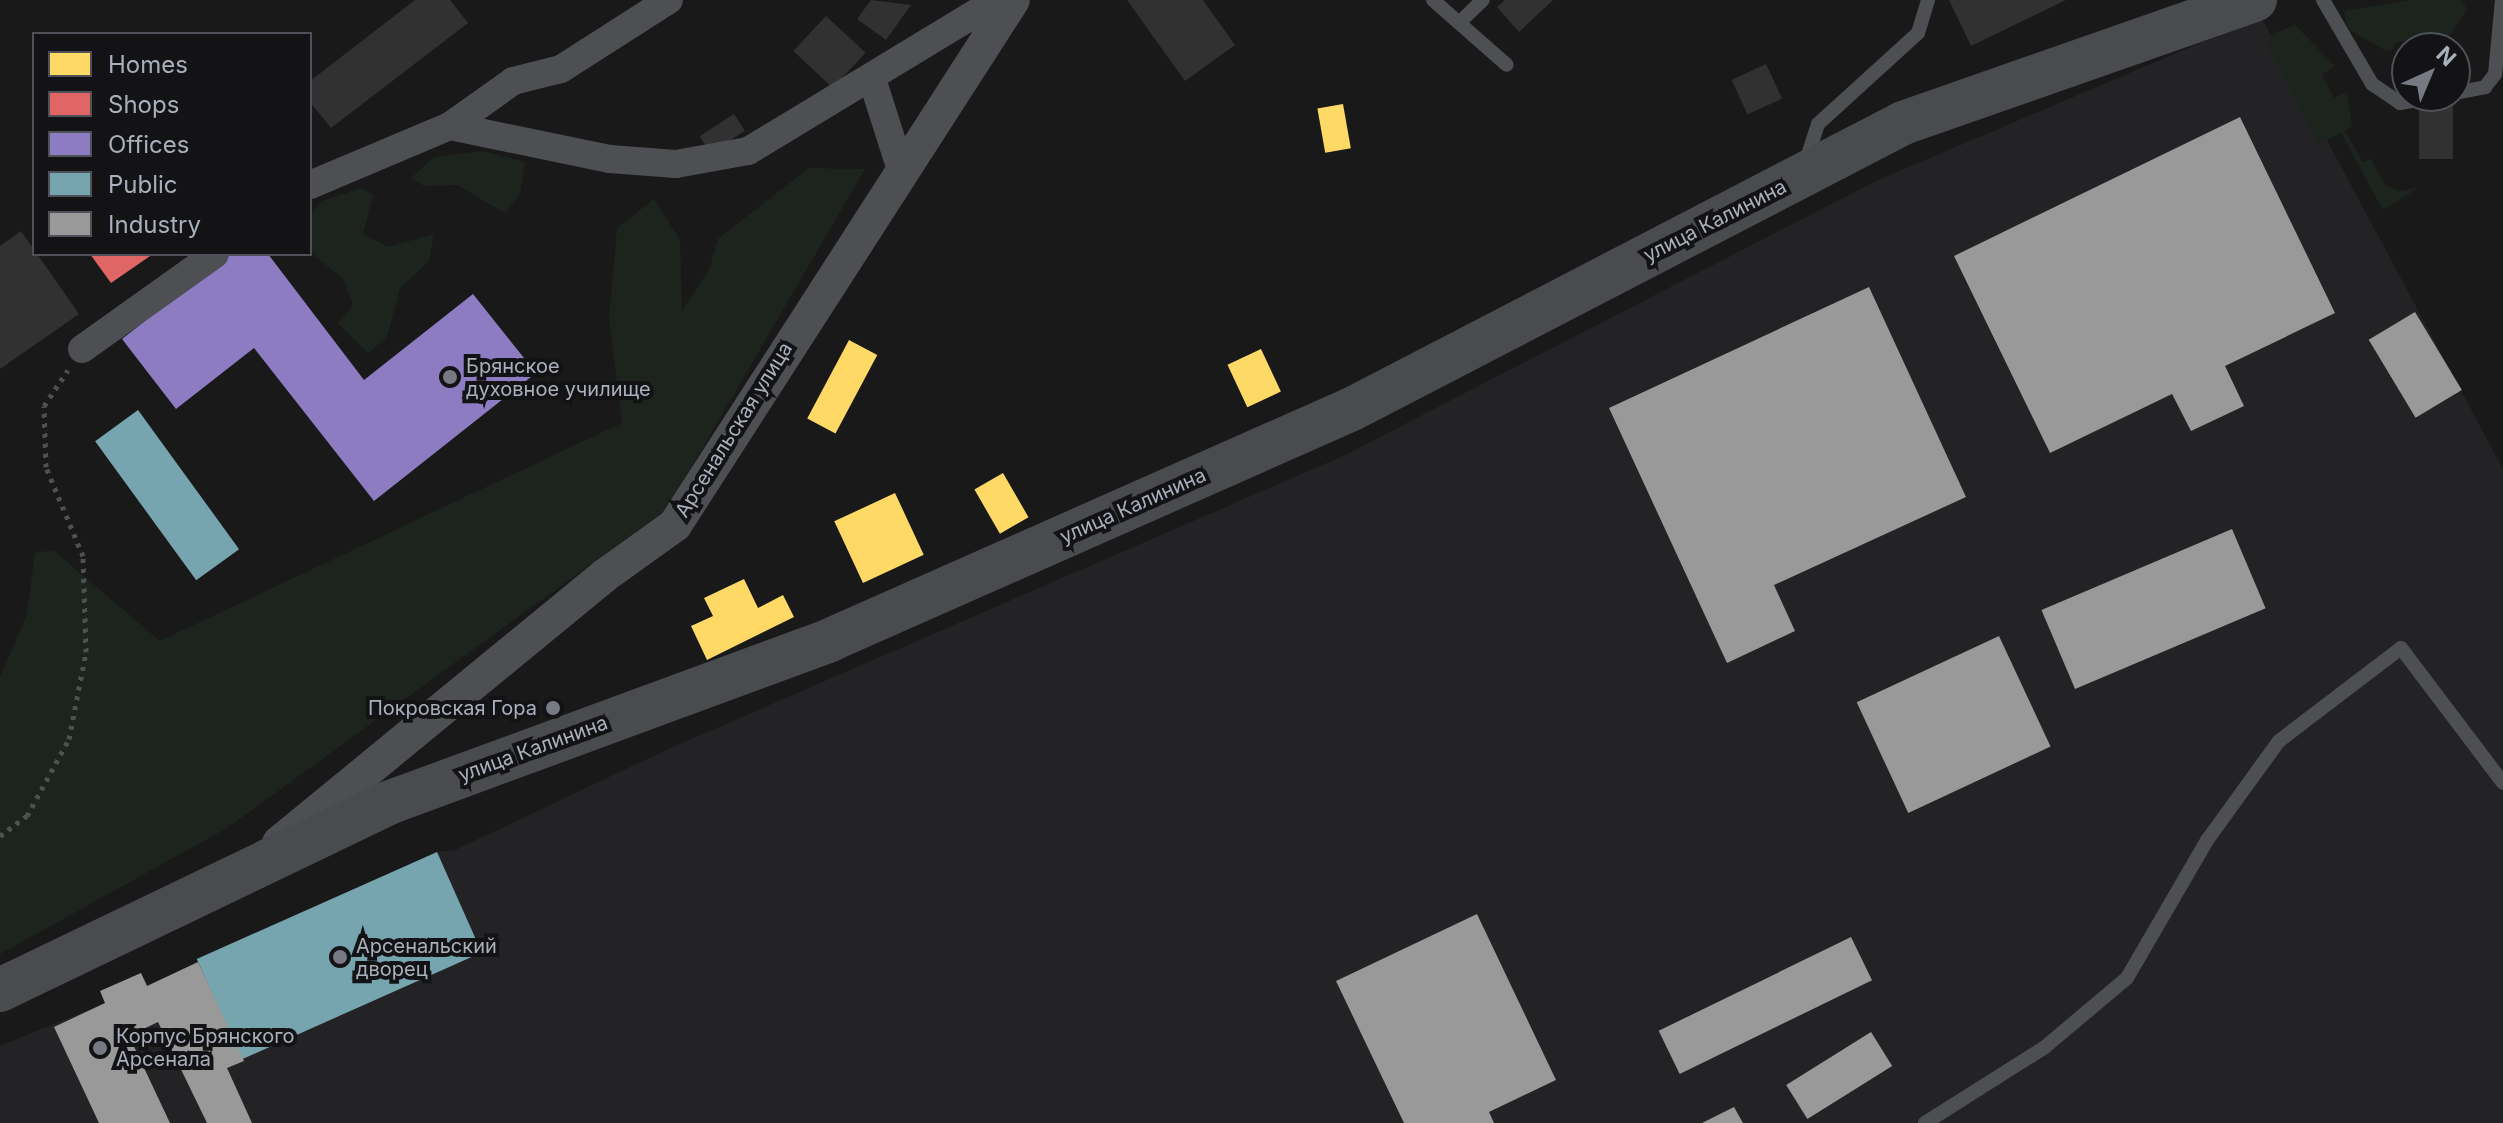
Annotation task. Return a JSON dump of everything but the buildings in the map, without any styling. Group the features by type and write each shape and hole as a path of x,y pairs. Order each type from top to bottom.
{"main road":[{"name":"улица Калинина","path":"0,990 251,866 388,803 830,640 1352,409 1903,123 2255,0"}],"street":[{"path":"312,184 450,126 513,81 561,69 669,0"},
{"path":"450,126 610,159 676,164 748,151 872,79 997,0"},
{"name":"Арсенальская улица","path":"251,866 604,576 675,525 1013,0"},
{"path":"872,79 901,170"},
{"path":"82,349 212,256"}],"lane":[{"path":"1433,0 1507,65"},
{"path":"1459,23 1483,0"},
{"path":"1800,177 1818,124 1918,33 1928,0"},
{"path":"2323,0 2372,84 2391,97"},
{"path":"2471,90 2485,87 2495,74 2502,0"},
{"path":"1925,1123 2045,1047 2127,978 2208,839 2279,741 2401,648 2503,783"}],"path":[{"path":"0,836 27,816 69,739 86,652 83,556 46,467 44,406 82,349"}],"shaded area":[{"path":"2411,0 2462,0 2467,10 2452,32 2391,32 2391,50 2386,51 2351,31 2345,21 2345,11"},
{"path":"2261,17 2503,469 2503,1123 0,1123 0,1046 105,1003 100,991 141,973 148,985 437,852 455,850 666,750 1343,456 1876,181"},
{"path":"2295,25 2335,66 2322,74 2334,98 2347,92 2352,126 2345,131 2363,162 2371,159 2386,186 2400,191 2418,188 2383,210 2341,133 2318,144 2268,47 2271,34"},
{"path":"483,151 525,162 520,194 505,213 457,185 424,186 411,178 434,157"},
{"path":"809,168 865,169 667,509 227,828 0,954 0,678 27,614 35,553 53,550 160,641 622,423 609,318 617,228 654,199 680,240 682,311 709,270 718,239"},
{"path":"362,188 373,195 363,234 388,247 434,234 429,261 400,288 387,337 368,353 338,323 353,305 344,280 312,254 312,212 322,201"}],"place":[{"name":"Брянское духовное училище","path":"450,377"},
{"name":"Покровская Гора","path":"553,708"},
{"name":"Арсенальский дворец","path":"340,957"},
{"name":"Корпус Брянского Арсенала","path":"100,1048"}]}
